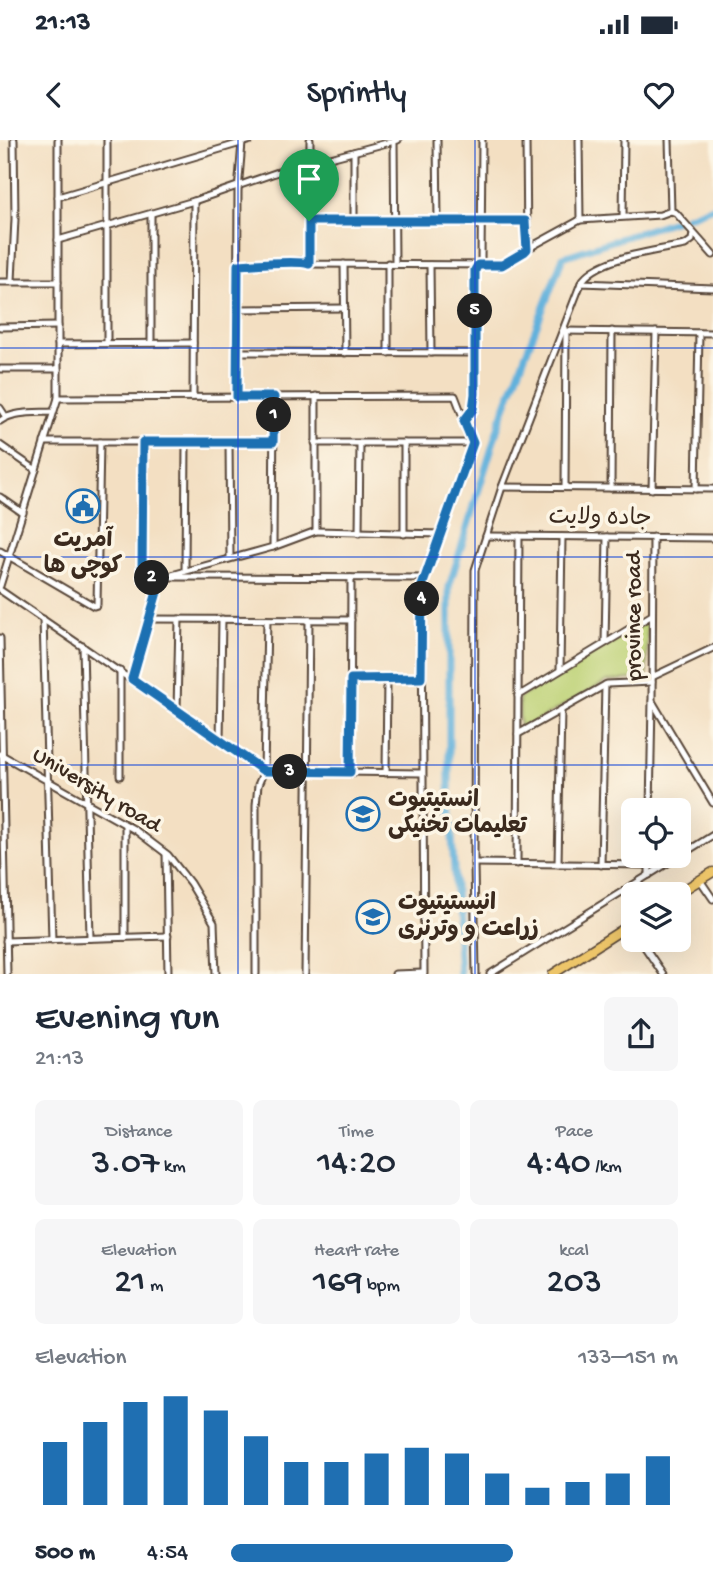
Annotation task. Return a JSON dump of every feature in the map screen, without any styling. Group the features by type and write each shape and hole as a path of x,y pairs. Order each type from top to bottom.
{"highway":[{"path":"691,885 713,872"},
{"path":"553,974 621,933"}],"street":[{"path":"12,282 15,219 14,140"},
{"path":"58,140 58,398 0,588 264,771 422,773"},
{"path":"107,140 107,343"},
{"path":"58,197 251,140"},
{"path":"309,264 310,140"},
{"path":"437,140 438,221"},
{"path":"464,421 473,409 475,270 481,261 482,140"},
{"path":"526,140 527,249"},
{"path":"579,140 580,220"},
{"path":"623,216 624,140"},
{"path":"669,140 671,211"},
{"path":"58,240 194,201 281,171 396,141 395,263"},
{"path":"237,397 239,187 242,143"},
{"path":"354,152 354,221"},
{"path":"193,397 194,201"},
{"path":"238,265 289,264 302,261 309,264 502,265 580,220 660,215 671,211 677,213 713,255"},
{"path":"150,214 151,343"},
{"path":"309,221 525,221"},
{"path":"476,974 475,570 502,487 581,283 589,273 605,264 685,245 692,240 693,233"},
{"path":"388,263 388,353"},
{"path":"344,264 345,353"},
{"path":"430,265 431,354"},
{"path":"0,282 58,282"},
{"path":"581,283 713,288"},
{"path":"238,309 345,308"},
{"path":"0,327 58,326"},
{"path":"563,331 713,333"},
{"path":"563,331 565,488"},
{"path":"611,488 612,331"},
{"path":"652,489 656,332"},
{"path":"696,489 699,332"},
{"path":"58,344 194,343"},
{"path":"237,352 474,353"},
{"path":"0,369 58,369"},
{"path":"316,396 316,531"},
{"path":"58,398 455,396 473,443 422,586 424,973 395,974"},
{"path":"273,547 274,397"},
{"path":"0,408 3,419 53,412"},
{"path":"44,442 273,442"},
{"path":"0,551 94,606 97,605 100,442"},
{"path":"143,442 143,578 425,578"},
{"path":"186,442 186,571"},
{"path":"229,442 230,558"},
{"path":"315,443 473,443"},
{"path":"404,443 404,534"},
{"path":"359,533 360,444"},
{"path":"0,445 36,470"},
{"path":"502,487 713,489"},
{"path":"0,497 23,513"},
{"path":"163,578 273,547 316,531 441,534"},
{"name":"جاده ولایت","path":"486,536 713,538"},
{"path":"517,864 519,536"},
{"path":"560,670 562,537"},
{"path":"605,643 607,537"},
{"name":"province road","path":"653,537 652,701 713,803"},
{"path":"132,679 148,619 163,578"},
{"path":"350,772 351,578"},
{"path":"518,696 652,615"},
{"path":"148,619 351,620"},
{"path":"177,711 179,619"},
{"path":"43,620 52,940"},
{"path":"220,740 222,620"},
{"path":"256,974 256,805 258,785 264,771 267,620"},
{"path":"305,974 309,620"},
{"path":"0,638 3,892 7,974"},
{"path":"83,646 90,938"},
{"path":"518,734 605,685 652,679 713,648"},
{"path":"120,671 120,776"},
{"path":"386,773 387,678"},
{"path":"351,679 421,678"},
{"path":"600,865 605,685"},
{"path":"650,798 652,701"},
{"path":"558,864 561,710"},
{"name":"University road","path":"1,755 125,825 166,854 190,883 215,923 216,974"},
{"path":"125,825 125,937"},
{"path":"490,974 713,835"},
{"path":"166,854 168,974"},
{"path":"474,863 621,865"},
{"path":"649,868 649,875"},
{"path":"700,880 713,899"},
{"path":"6,941 168,936"},
{"path":"648,952 663,974"}],"green space":[{"path":"647,622 647,678 607,681 520,730 519,698"}],"waterway":[{"path":"686,217 713,207"},
{"path":"460,974 449,783 449,587 500,421 563,257 677,220"}],"place":[{"name":"آمریت کوچی ها","path":"83,506"},
{"name":"انستیتیوت تعلیمات تخنیکی","path":"363,814"},
{"name":"انیستیتیوت زراعت و وترنری","path":"373,917"}],"route":[{"path":"309,221 525,221 527,249 524,252 502,265 478,265 475,270 475,394 473,409 464,421 473,443 422,586 421,678 351,679 350,772 264,771 132,679 161,578 143,578 142,575 143,442 273,442 274,397 237,397 238,265 289,264 302,261 309,264 309,221"}]}
